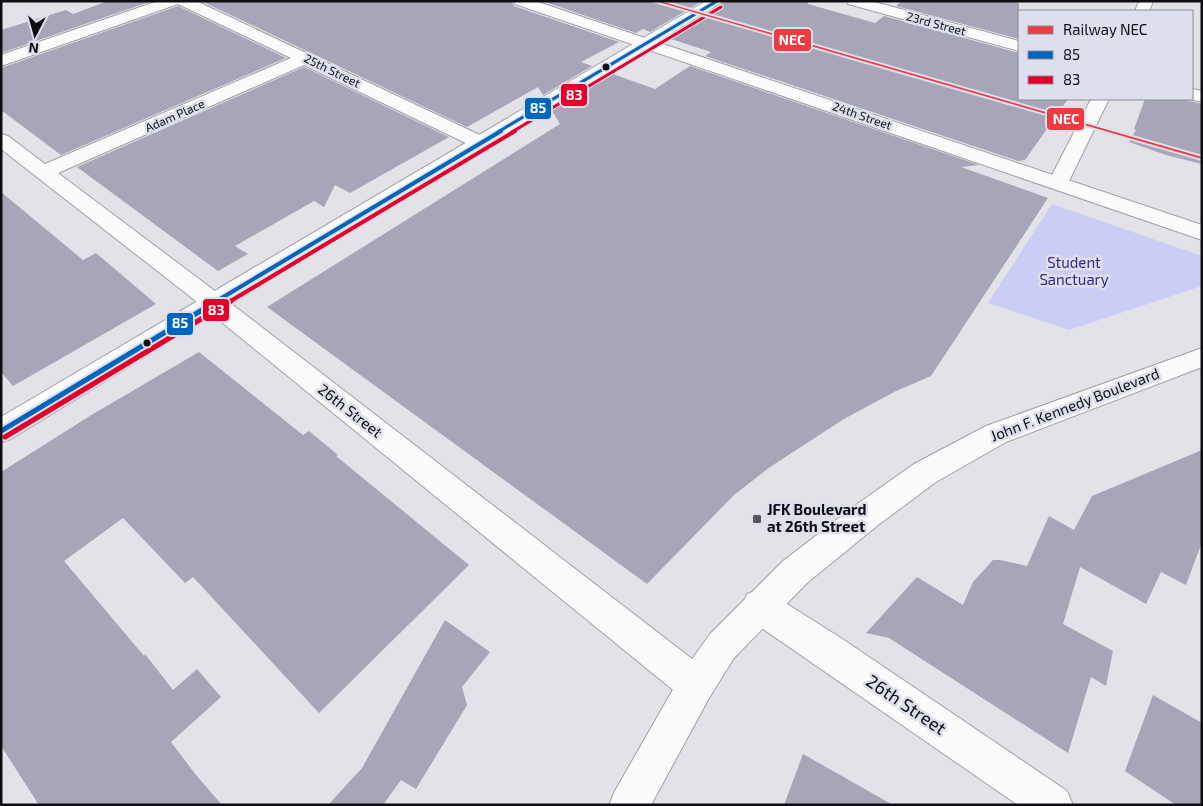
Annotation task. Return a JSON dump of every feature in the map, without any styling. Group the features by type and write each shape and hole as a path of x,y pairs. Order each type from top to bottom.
{"street":[{"path":"1,61 173,1"},
{"name":"25th Street","path":"184,1 479,142"},
{"name":"24th Street","path":"520,1 1202,233"},
{"path":"1,432 479,142 717,1"},
{"name":"23rd Street","path":"853,1 1018,46"},
{"name":"Adam Place","path":"44,172 305,58"},
{"path":"1058,183 1100,100"},
{"name":"26th Street","path":"1,140 214,304 629,629 696,684"},
{"name":"John F. Kennedy Boulevard","path":"629,805 696,684 722,646 759,606 795,572 925,473 996,434 1202,357"},
{"name":"26th Street","path":"759,606 1053,805"}],"green space":[{"name":"Student Sanctuary","path":"1052,204 1202,256 1202,286 1069,330 988,303"}],"building":[{"path":"108,1 152,1 1,53 1,30 66,10 73,14"},
{"path":"201,1 511,1 514,6 619,42 581,62 592,66 543,95 538,87 467,127"},
{"path":"542,1 702,1 650,32 643,29 636,33"},
{"path":"726,1 808,1 808,4 875,23 884,16 1018,53 1018,100 1067,100 1025,160 1018,161 705,56 711,52 668,38"},
{"path":"902,1 1019,1 1018,39 896,6"},
{"path":"178,6 286,58 61,155 1,110 1,68"},
{"path":"690,66 979,165 961,167 1048,198 931,376 894,392 844,419 770,467 734,495 647,584 267,307 560,124 551,109 610,73 655,89"},
{"path":"304,67 449,137 350,193 335,185 324,207 314,201 235,246 248,254 218,271 77,167"},
{"path":"1145,100 1188,100 1202,104 1202,164 1166,155 1129,142 1136,130 1134,129"},
{"path":"1,192 83,260 96,253 156,304 13,386 1,372"},
{"path":"199,352 303,435 309,431 338,455 336,456 469,565 319,713 193,577 185,583 123,518 64,561 144,656 145,654 173,690 197,669 221,697 171,742 222,805 39,805 1,746 1,472 93,414"},
{"path":"1202,450 1202,542 1186,585 1161,572 1146,604 1080,567 1063,624 1113,651 1106,686 1091,677 1068,753 889,638 866,633 917,577 963,605 973,582 993,560 1027,566 1049,516 1074,530 1092,496"},
{"path":"445,620 490,652 462,687 467,705 416,789 401,780 383,805 328,805 362,768"},
{"path":"1153,695 1202,723 1202,805 1176,805 1125,771"},
{"path":"803,754 893,805 784,805"}],"rail line":[{"name":"NEC","path":"656,1 1202,158"}],"transit line":[{"name":"85","path":"1,431 717,1"},
{"name":"83","path":"5,437 721,7"}],"place":[{"name":"JFK Boulevard at 26th Street","path":"757,519"}]}
